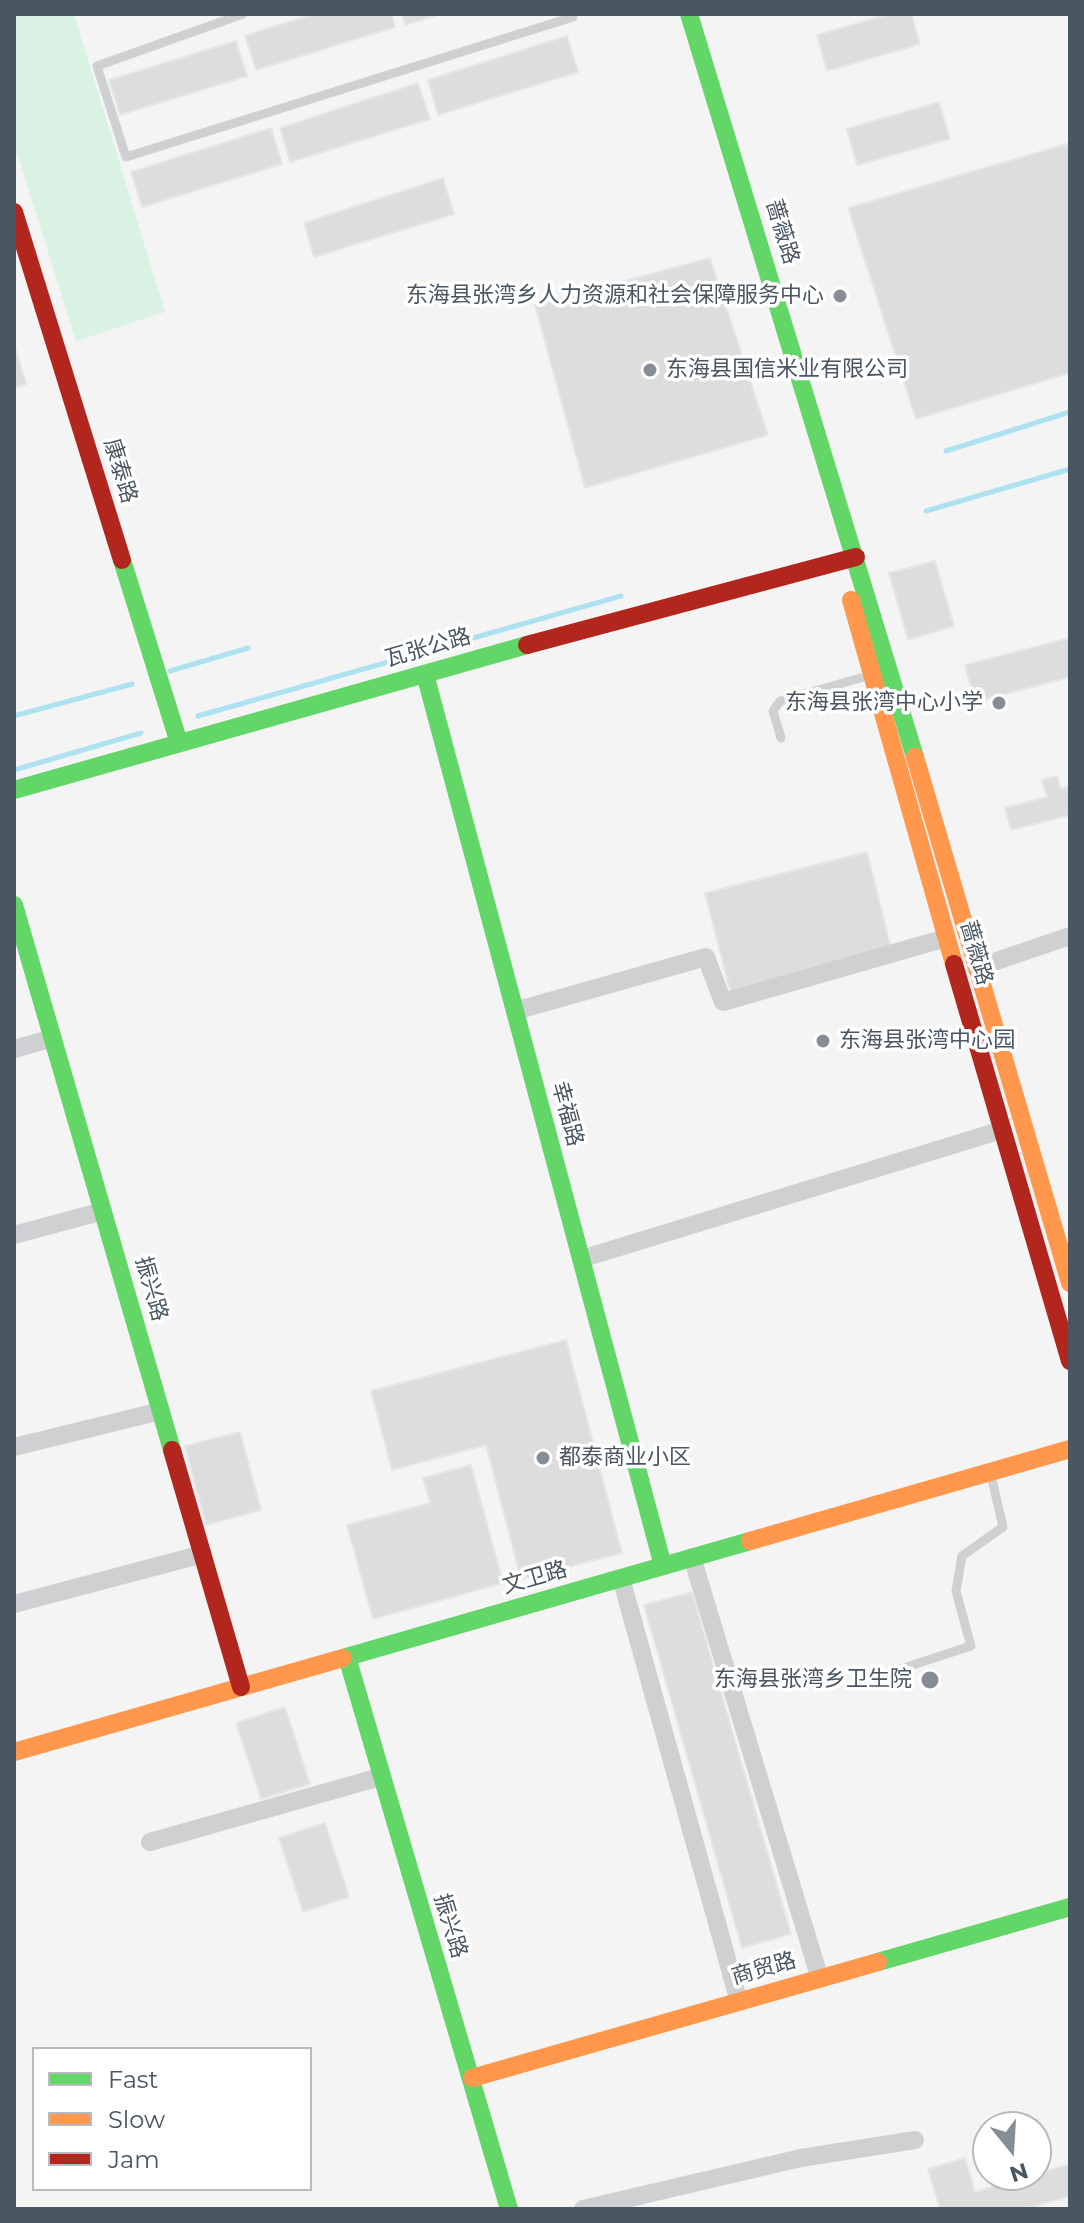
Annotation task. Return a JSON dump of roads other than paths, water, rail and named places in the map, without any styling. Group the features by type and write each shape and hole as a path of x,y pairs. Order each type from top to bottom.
{"street":[{"name":"蔷薇路","path":"689,14 856,557 1070,1283"},
{"name":"康泰路","path":"14,212 179,743"},
{"name":"蔷薇路","path":"856,557 850,594 870,675 1070,1361"},
{"name":"瓦张公路","path":"14,790 856,557"},
{"name":"幸福路","path":"425,674 663,1566"},
{"name":"振兴路","path":"16,917 241,1687"},
{"path":"976,968 1070,936"},
{"path":"515,1011 706,957 723,1002 946,938"},
{"path":"14,1049 53,1038"},
{"path":"581,1259 1002,1130"},
{"path":"14,1235 103,1211"},
{"path":"14,1447 161,1411"},
{"name":"文卫路","path":"14,1752 1070,1449"},
{"path":"14,1604 203,1554"},
{"path":"692,1557 820,1979"},
{"path":"621,1578 739,2002"},
{"name":"振兴路","path":"347,1657 509,2209"},
{"path":"150,1842 380,1777"},
{"name":"商贸路","path":"472,2078 1070,1907"},
{"path":"583,2209 801,2158 915,2140"}],"lane":[{"path":"243,14 97,66 126,157 573,17 572,14"},
{"path":"781,738 773,711 780,701 870,675"},
{"path":"885,1674 971,1646 956,1591 962,1556 1003,1527 990,1472"}],"waterway":[{"path":"946,451 1070,412"},
{"path":"926,511 1070,469"},
{"path":"198,716 621,596"},
{"path":"170,671 248,648"},
{"path":"14,716 132,684"},
{"path":"14,770 141,733"}],"place":[{"name":"东海县张湾乡人力资源和社会保障服务中心","path":"840,296"},
{"name":"东海县国信米业有限公司","path":"650,370"},
{"name":"东海县张湾中心小学","path":"999,703"},
{"name":"东海县张湾中心园","path":"823,1041"},
{"name":"都泰商业小区","path":"543,1458"},
{"name":"东海县张湾乡卫生院","path":"930,1680"}]}
